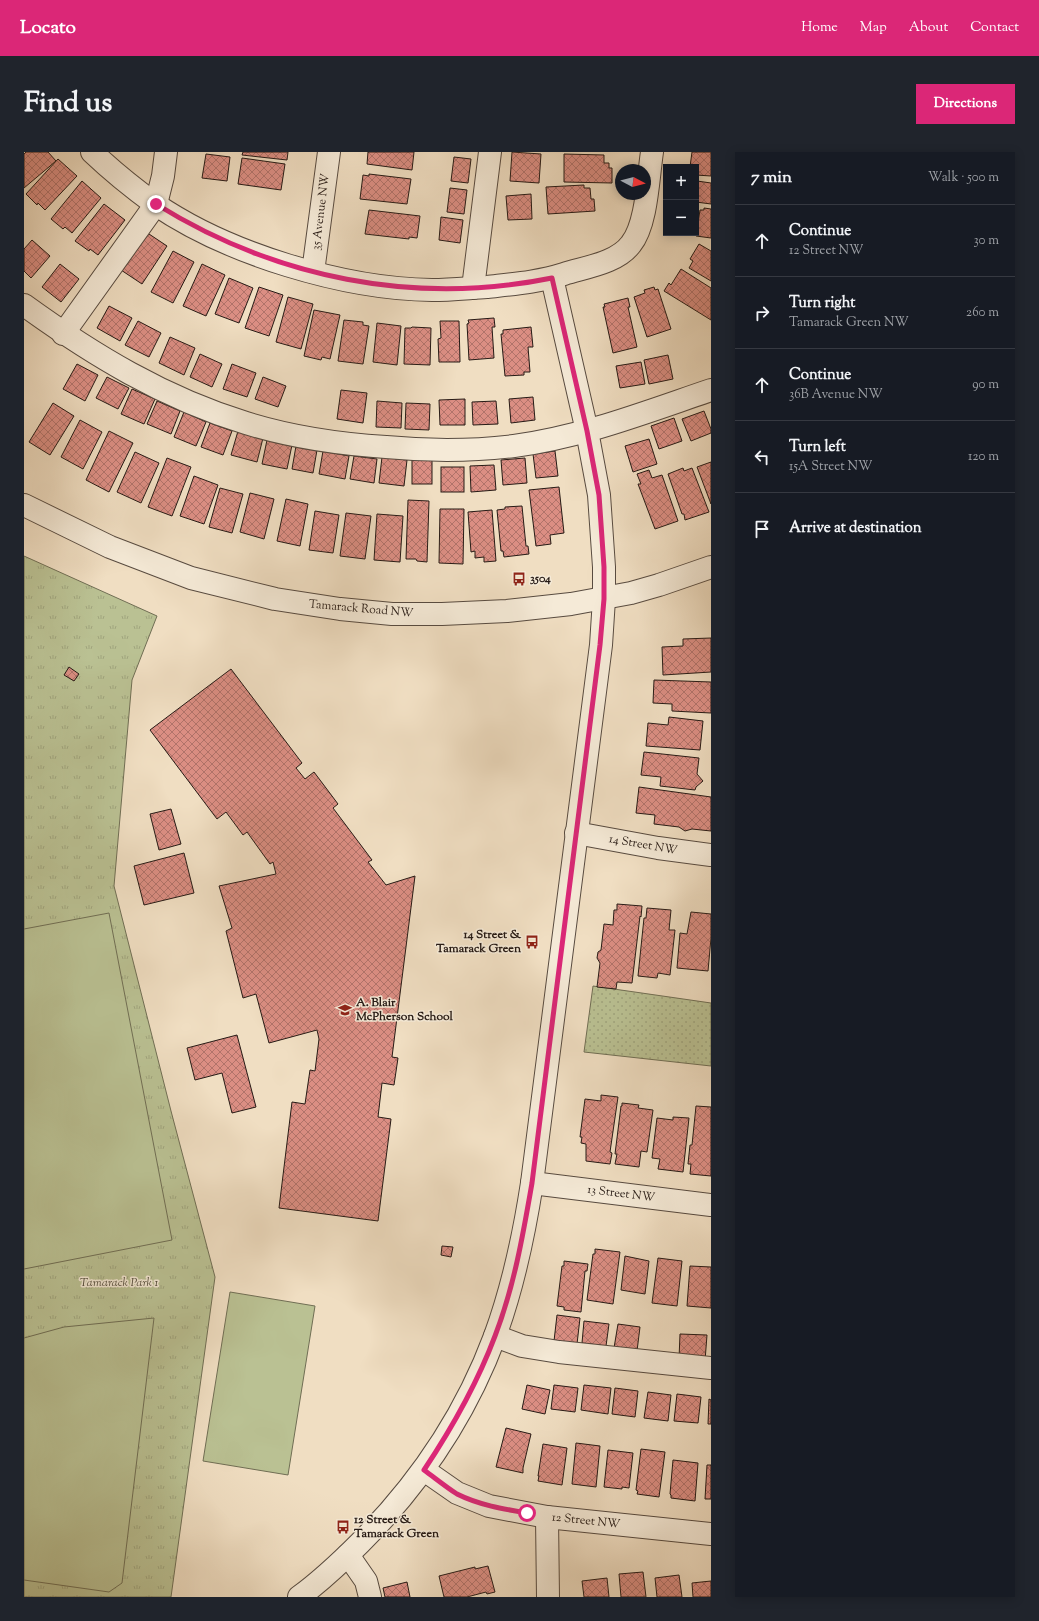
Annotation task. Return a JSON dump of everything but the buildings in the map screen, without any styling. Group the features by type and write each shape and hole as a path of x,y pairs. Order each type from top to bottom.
{"street":[{"path":"92,152 128,183 156,204 180,219 237,247 271,260 313,272 365,283 432,290 533,282 552,278 608,260 627,250 640,229 645,206 652,152"},
{"path":"63,334 156,204 163,176 166,152"},
{"name":"35 Avenue NW","path":"313,272 329,152"},
{"path":"472,288 490,152"},
{"path":"299,1597 348,1555 379,1524 424,1470 453,1424 475,1382 495,1336 520,1251 532,1183 600,645 604,599 602,522 594,464 552,278"},
{"path":"24,306 63,334 99,357 143,381 189,403 246,424 298,436 368,446 409,449 461,450 514,446 587,431 711,390"},
{"name":"Tamarack Road NW","path":"24,505 110,546 191,578 275,599 325,607 392,614 442,614 553,607 604,599 658,585 711,567"},
{"name":"14 Street NW","path":"576,833 658,848 711,855"},
{"name":"13 Street NW","path":"532,1183 711,1205"},
{"path":"495,1336 522,1346 559,1352 711,1368"},
{"name":"12 Street NW","path":"424,1470 456,1493 489,1506 547,1517 711,1534"},
{"path":"547,1517 548,1597"},
{"path":"348,1555 366,1581 370,1597"}],"green space":[{"name":"Tamarack Park 1","path":"24,556 157,616 132,680 114,886 215,1277 171,1597 24,1597"},
{"path":"109,913 172,1240 24,1269 24,929"},
{"path":"593,986 711,1003 711,1066 584,1052"},
{"path":"230,1292 315,1306 288,1475 203,1461"},
{"path":"154,1318 122,1583 109,1592 24,1580 24,1338 64,1327"}],"place":[{"name":"3504","path":"519,579"},
{"name":"14 Street & Tamarack Green","path":"532,942"},
{"name":"A. Blair McPherson School","path":"345,1010"},
{"name":"12 Street & Tamarack Green","path":"343,1527"}],"route":[{"path":"156,204 180,219 237,247 271,260 341,279 432,290 505,285 552,278 587,431 599,495 604,553 604,599 600,645 578,809 532,1183 520,1251 495,1336 475,1382 453,1424 424,1470 456,1493 470,1499 489,1506 527,1513"}]}
